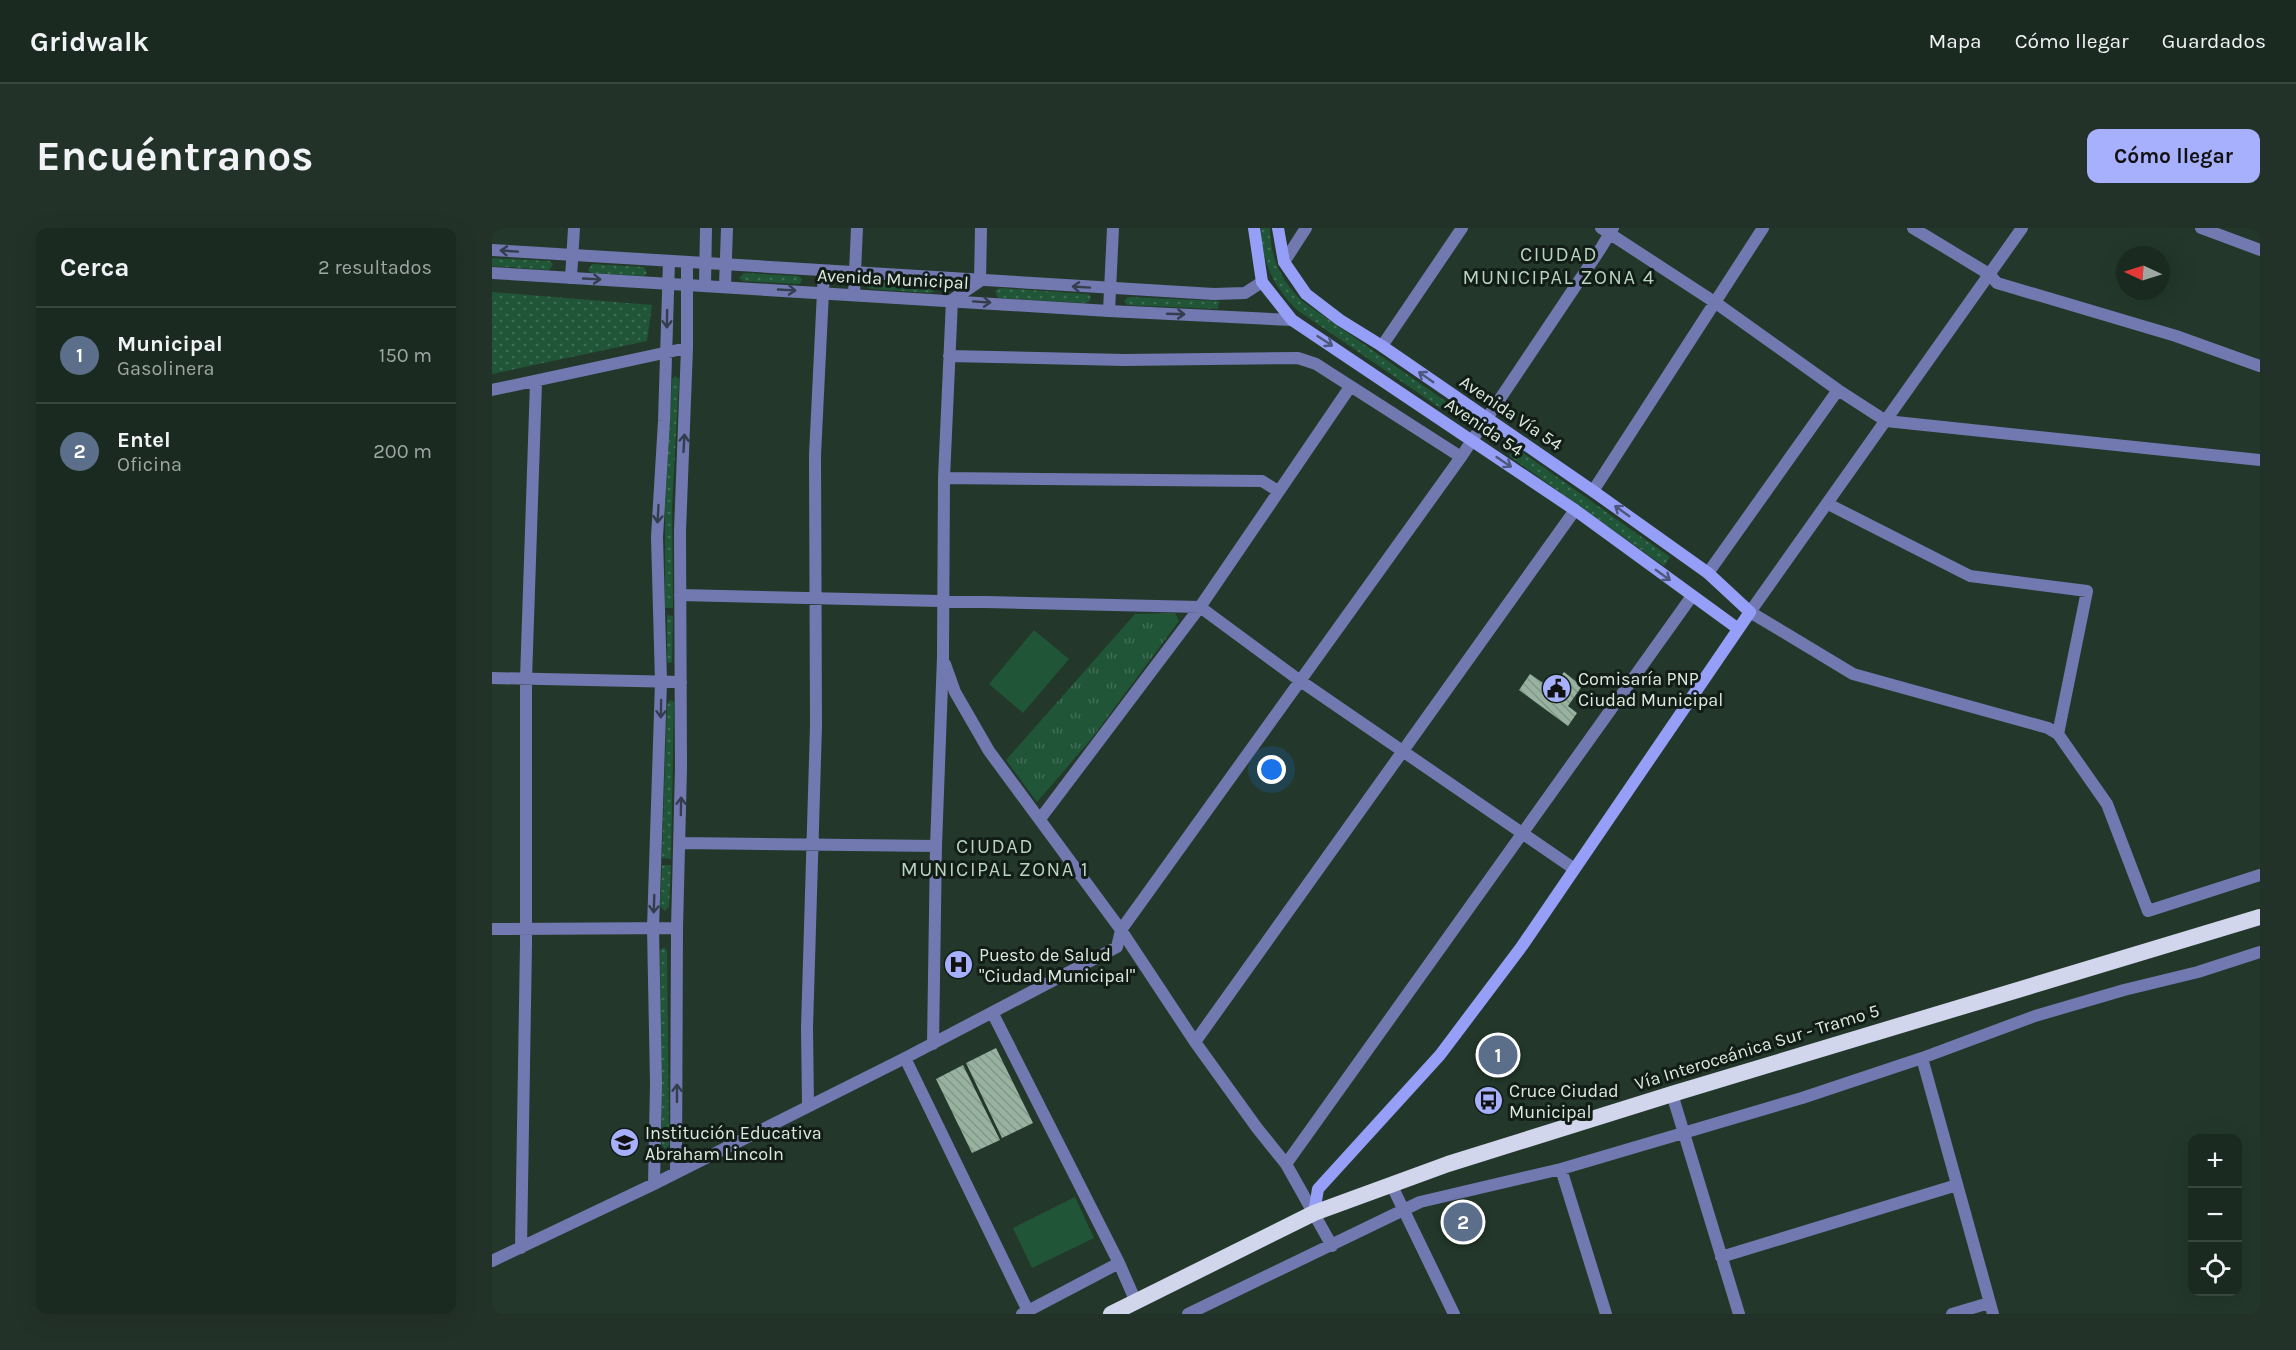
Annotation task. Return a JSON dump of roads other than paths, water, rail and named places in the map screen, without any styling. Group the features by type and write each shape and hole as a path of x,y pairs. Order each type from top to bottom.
{"highway":[{"name":"Vía Interoceánica Sur - Tramo 5","path":"1111,1314 1314,1213 1448,1164 2260,917"}],"main road":[{"name":"Avenida 54","path":"1254,228 1262,282 1292,320 1575,510 1737,628"},
{"name":"Avenida Vía 54","path":"1278,228 1284,262 1306,294 1340,320 1382,346 1593,491 1708,573 1750,612"},
{"path":"1314,1213 1318,1189 1440,1055 1522,946 1750,612"}],"street":[{"path":"571,278 574,228"},
{"path":"705,285 706,228"},
{"path":"725,286 727,228"},
{"path":"854,294 857,228"},
{"path":"933,1044 936,846 943,657 944,478 952,300 980,281 981,228"},
{"path":"1109,311 1113,228"},
{"path":"1284,262 1306,228"},
{"path":"1382,346 1462,228"},
{"path":"1593,491 1763,228"},
{"path":"1913,228 1989,274 1997,283 2176,336 2260,366"},
{"path":"2022,228 1750,612 1853,674 2048,728 2058,734 2107,804 2148,912 2260,875"},
{"path":"2201,228 2260,250"},
{"path":"492,1261 654,1184 906,1058 1116,947 1122,930 1472,441 1608,230 1886,421 2260,460"},
{"name":"Avenida Municipal","path":"492,250 1110,289 1235,294 1245,293 1262,282"},
{"path":"654,1184 656,1083 653,928 661,682 657,537 669,261"},
{"path":"676,1173 680,595 687,348 687,262"},
{"path":"808,1106 807,1028 816,726 814,455 824,271"},
{"name":"Avenida Municipal","path":"492,273 1292,320"},
{"path":"492,390 687,348"},
{"path":"950,356 1124,360 1299,358 1316,364 1461,457"},
{"path":"521,1248 526,928 526,679 536,382"},
{"path":"1041,819 1200,607 1350,387"},
{"path":"1708,573 1838,390"},
{"path":"944,478 1262,481 1278,491"},
{"path":"1828,504 1970,576 2087,591 2058,734"},
{"path":"1195,1042 1575,510"},
{"path":"680,595 1200,607 1299,680 1574,868"},
{"path":"1286,1164 1692,596"},
{"path":"943,657 956,692 989,751 1122,930 1195,1042 1286,1164 1332,1246"},
{"path":"492,678 681,682"},
{"path":"680,843 936,846"},
{"path":"492,929 677,928"},
{"path":"1188,1314 1420,1202 1561,1169 1802,1098 1922,1058 2035,1016 2124,990 2198,972 2260,952"},
{"path":"993,1014 1119,1263 1136,1302"},
{"path":"906,1058 1025,1312 1119,1263"},
{"path":"1922,1058 1991,1308 1952,1314"},
{"path":"1672,1094 1738,1314"},
{"path":"1561,1169 1606,1314"},
{"path":"1721,1257 1957,1185"},
{"path":"1392,1186 1454,1314"}],"place":[{"name":"Comisaría PNP Ciudad Municipal","path":"1557,689"},
{"name":"Puesto de Salud \"Ciudad Municipal\"","path":"958,965"},
{"name":"Municipal","path":"1498,1055"},
{"name":"Cruce Ciudad Municipal","path":"1488,1101"},
{"name":"Institución Educativa Abraham Lincoln","path":"624,1143"},
{"name":"Entel","path":"1463,1222"}],"district":[{"name":"CIUDAD MUNICIPAL ZONA 4","path":"1559,266"},
{"name":"CIUDAD MUNICIPAL ZONA 1","path":"995,858"}]}
